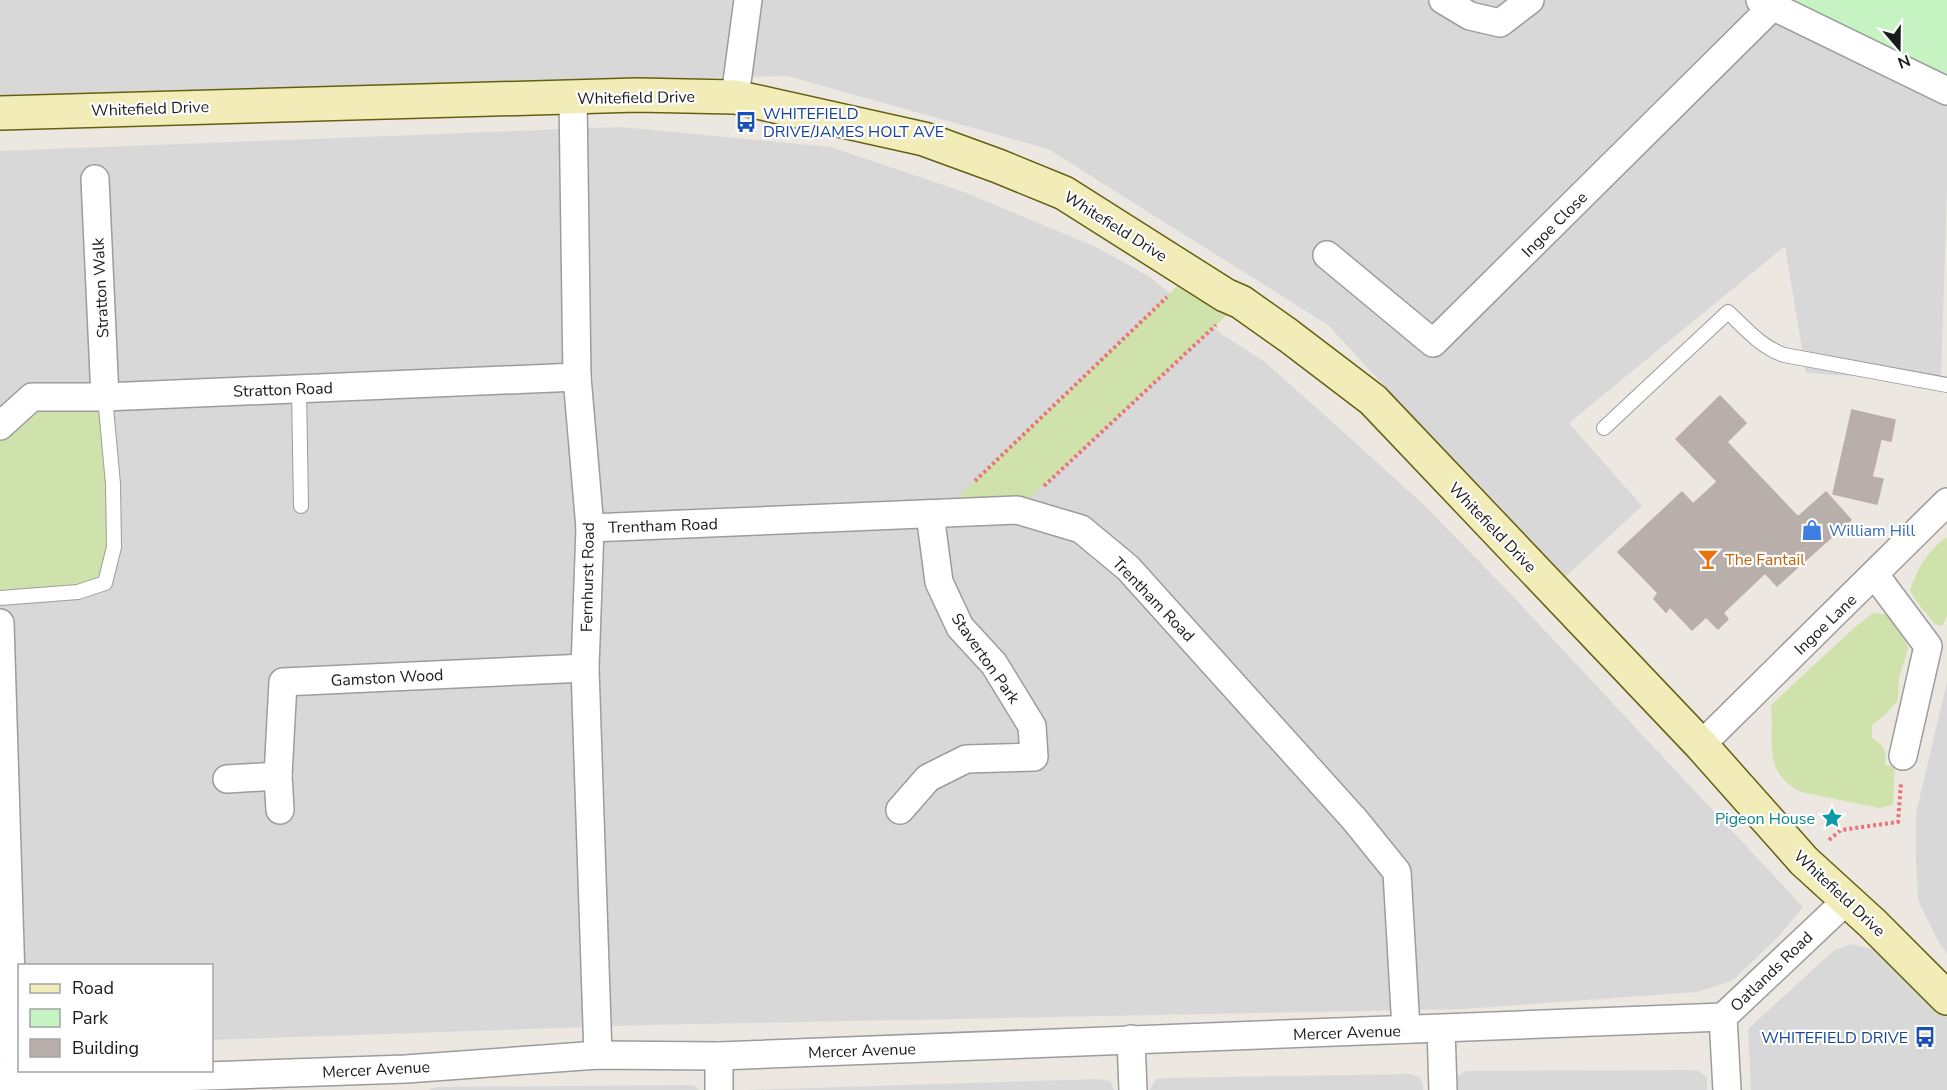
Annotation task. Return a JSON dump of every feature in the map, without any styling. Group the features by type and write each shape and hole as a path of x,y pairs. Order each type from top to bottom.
{"main road":[{"name":"Whitefield Drive","path":"0,113 638,95 735,97 924,139 1064,193 1225,295 1240,302 1373,400 1701,745 1804,861 1947,998"}],"street":[{"path":"735,97 748,0"},
{"path":"1443,0 1470,16 1500,22 1530,0"},
{"path":"1766,3 1947,91"},
{"name":"Ingoe Close","path":"1327,255 1433,343 1766,3"},
{"name":"Fernhurst Road","path":"573,98 577,377 590,528 585,668 598,1055"},
{"name":"Stratton Walk","path":"95,179 105,397"},
{"name":"Stratton Road","path":"0,426 32,397 105,397 577,377"},
{"name":"Ingoe Lane","path":"1701,745 1947,502"},
{"name":"Trentham Road","path":"590,528 1017,510 1081,530 1128,568 1355,820 1397,872 1406,1029"},
{"name":"Staverton Park","path":"900,810 928,778 966,759 1034,756 1032,726 994,664 960,627 939,582 935,514"},
{"path":"1875,575 1928,646 1903,756"},
{"path":"0,623 7,1076"},
{"name":"Gamston Wood","path":"280,810 278,776 283,682 585,668"},
{"path":"227,779 278,776"},
{"name":"Oatlands Road","path":"1727,1090 1723,1017 1847,900"},
{"name":"Mercer Avenue","path":"7,1076 121,1085 406,1079 598,1055 719,1056 1723,1017"},
{"path":"1441,1029 1443,1090"},
{"path":"1131,1039 1133,1090"},
{"path":"719,1056 719,1090"}],"lane":[{"path":"1604,428 1728,312 1756,339 1771,350 1784,355 1947,385"},
{"path":"299,389 301,506"},
{"path":"0,598 78,592 105,584 114,547 113,484 105,397"}],"path":[{"path":"935,514 1191,273"},
{"path":"1017,510 1240,302"},
{"path":"1804,861 1841,830 1899,822 1903,756"}],"shaded area":[{"path":"0,0 1805,0 1947,75 1947,186 1941,382 1806,373 1785,246 1569,423 1642,506 1563,579 1328,325 1048,149 787,76 0,95"},
{"path":"621,127 830,147 964,192 1096,247 1148,276 1224,336 1261,359 1424,505 1508,591 1803,907 1779,936 1732,981 1697,992 1464,1009 646,1025 213,1040 213,964 18,964 18,974 0,1048 0,151"},
{"path":"1947,682 1947,954 1918,900 1916,813"},
{"path":"1851,944 1891,954 1947,1017 1947,1090 1751,1090 1748,1029 1833,951"},
{"path":"1466,1071 1699,1071 1707,1078 1707,1090 1458,1090 1458,1076"},
{"path":"1410,1074 1419,1077 1423,1083 1423,1090 1150,1090 1156,1079 1165,1078"},
{"path":"1098,1079 1110,1081 1114,1090 743,1090"},
{"path":"694,1085 699,1090 428,1090 436,1087"}],"green space":[{"path":"1776,0 1947,0 1947,90"},
{"path":"1191,273 1241,302 1017,510 941,513"},
{"path":"32,397 105,397 113,497 105,583 0,598 0,426"},
{"path":"1947,538 1947,616 1942,626 1934,624 1910,590 1924,561"},
{"path":"1873,613 1892,615 1901,627 1908,648 1899,678 1898,700 1872,725 1872,738 1884,749 1885,765 1895,767 1893,805 1879,808 1801,792 1788,784 1780,775 1772,755 1771,705"}],"building":[{"path":"1720,396 1746,423 1727,442 1798,517 1773,539 1676,439"},
{"path":"1852,410 1895,420 1891,441 1881,439 1872,477 1883,479 1877,504 1833,494"},
{"name":"The Fantail","path":"1718,481 1798,567 1777,586 1765,573 1723,613 1728,619 1718,629 1706,617 1692,630 1670,607 1666,612 1654,599 1658,593 1618,552 1682,492 1693,504"},
{"name":"William Hill","path":"1826,492 1851,520 1798,567 1773,539"}],"place":[{"name":"WHITEFIELD DRIVE/JAMES HOLT AVE","path":"746,122"},
{"name":"William Hill","path":"1812,530"},
{"name":"The Fantail","path":"1708,559"},
{"name":"Pigeon House","path":"1832,818"},
{"name":"WHITEFIELD DRIVE","path":"1925,1037"}]}
